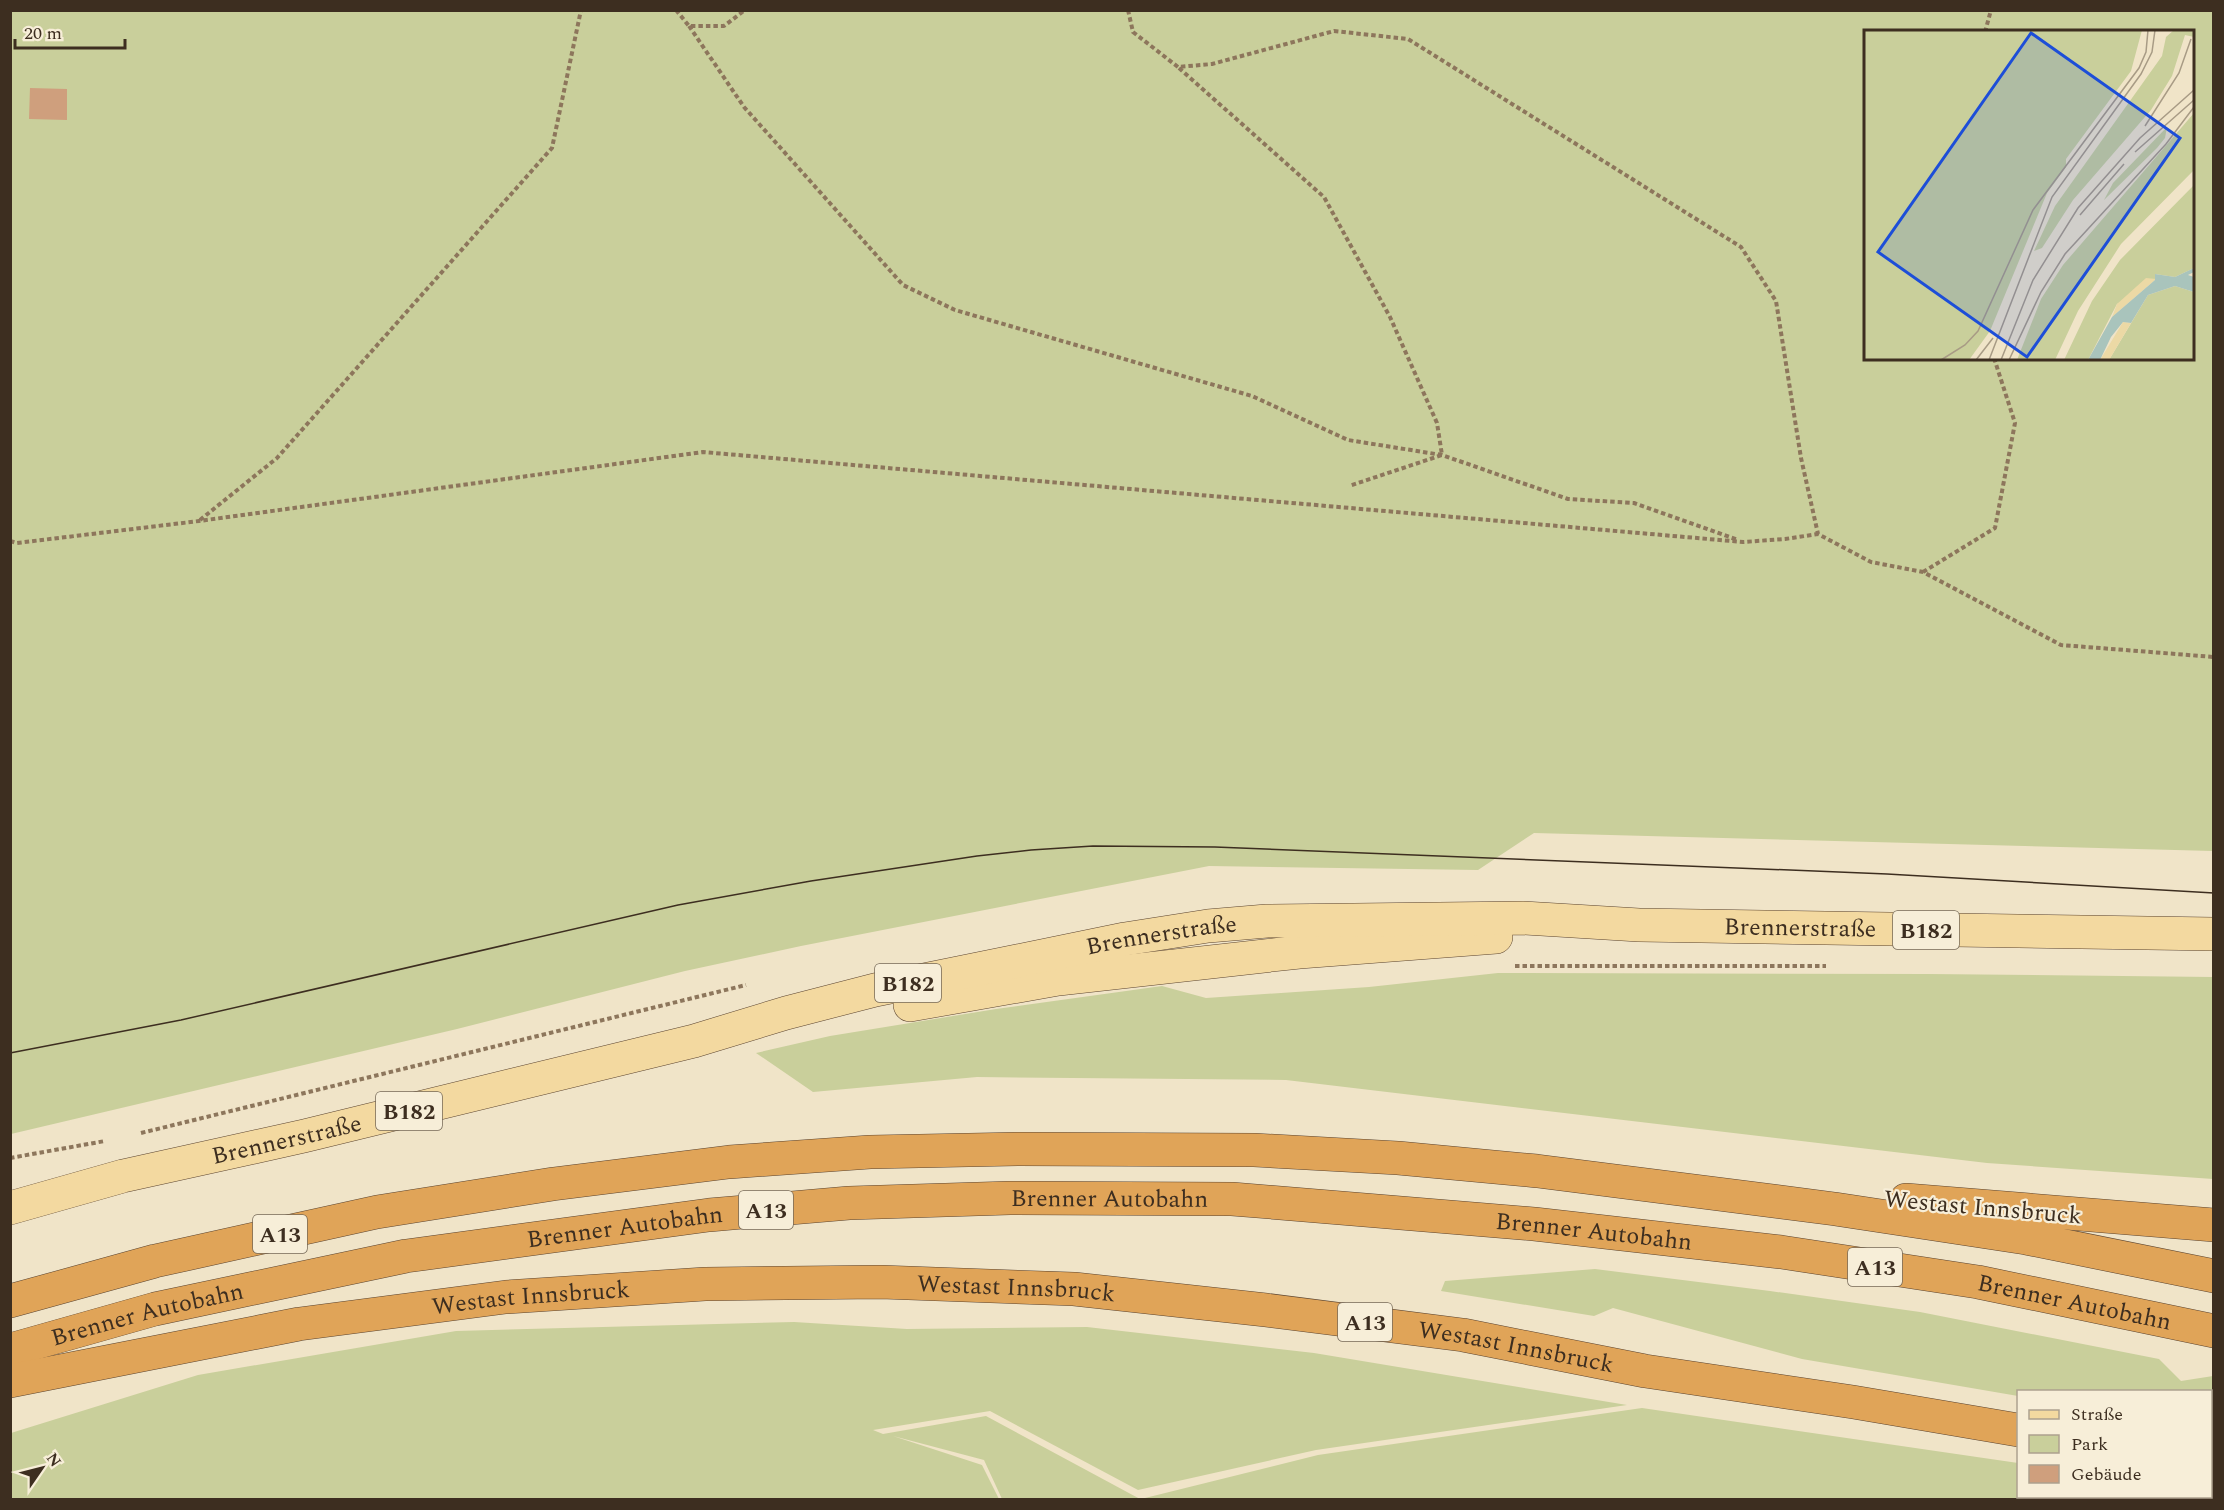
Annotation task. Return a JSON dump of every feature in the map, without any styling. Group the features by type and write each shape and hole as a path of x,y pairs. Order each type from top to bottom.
{"highway":[{"name":"Brenner Autobahn","path":"10,1300 155,1261 378,1212 553,1184 741,1161 882,1152 1019,1149 1254,1150 1398,1158 1644,1183 1835,1209 2026,1239 2214,1276"},
{"name":"Westast Innsbruck","path":"1644,1183 1924,1201 2214,1225"},
{"name":"Brenner Autobahn","path":"10,1350 155,1309 406,1256 709,1215 849,1203 1010,1198 1232,1199 1534,1224 1781,1252 1978,1282 2214,1331"},
{"name":"Westast Innsbruck","path":"10,1382 299,1324 506,1297 705,1284 881,1282 1074,1289 1429,1330 1645,1371 2017,1430"}],"main road":[{"name":"Brennerstraße","path":"123,1176 327,1131 694,1041 1058,979 1299,952 1639,925 2214,934"},
{"name":"B182","path":"10,1187 123,1176"},
{"name":"B182","path":"10,1208 123,1176"}],"path":[{"path":"199,521 277,458 552,148 581,10"},
{"path":"676,10 744,107 903,285 955,310 1252,396 1348,440 1442,455 1568,499 1634,503 1743,542"},
{"path":"689,26 724,26 745,10"},
{"path":"1128,10 1133,32 1178,67 1324,197 1390,317 1437,423 1442,455"},
{"path":"1986,30 1991,10"},
{"path":"1178,67 1212,64 1334,31 1408,39 1741,247 1776,301 1801,458 1818,534"},
{"path":"1923,572 1995,528 2015,423 1995,360"},
{"path":"10,540 17,543 199,521 703,452 1743,542 1818,534 1871,562 1923,572 2061,645 2214,657"},
{"path":"1349,486 1442,455"},
{"path":"1504,966 1835,966"},
{"path":"141,1133 753,984"},
{"path":"10,1158 106,1141"}],"green space":[{"path":"10,11 2213,11 2213,851 1534,833 1478,870 1209,866 685,971 457,1029 11,1134"},
{"path":"1498,973 2213,977 2213,1179 1987,1163 1286,1080 977,1077 813,1092 756,1053 830,1036 996,1009 1162,986 1206,998 1369,987"},
{"path":"1595,1269 1920,1312 2159,1359 2181,1381 2213,1376 2213,1396 2212,1390 2017,1390 2017,1396 1802,1359 1613,1308 1594,1316 1441,1291 1445,1281"},
{"path":"794,1322 907,1329 1087,1327 1314,1353 1627,1405 1316,1450 1138,1490 990,1411 873,1430 883,1434 986,1416 1140,1499 1002,1499 984,1460 893,1436 982,1465 999,1499 11,1499 11,1433 198,1375 456,1331"},
{"path":"1642,1408 2017,1463 2017,1498 2212,1498 2213,1483 2213,1499 1141,1499 1318,1455"}],"building":[{"path":"30,88 67,89 67,120 29,119"}],"tram line":[{"path":"10,1053 181,1020 678,905 811,881 1031,850 1093,846 1215,847 1887,874 2214,893"}]}
